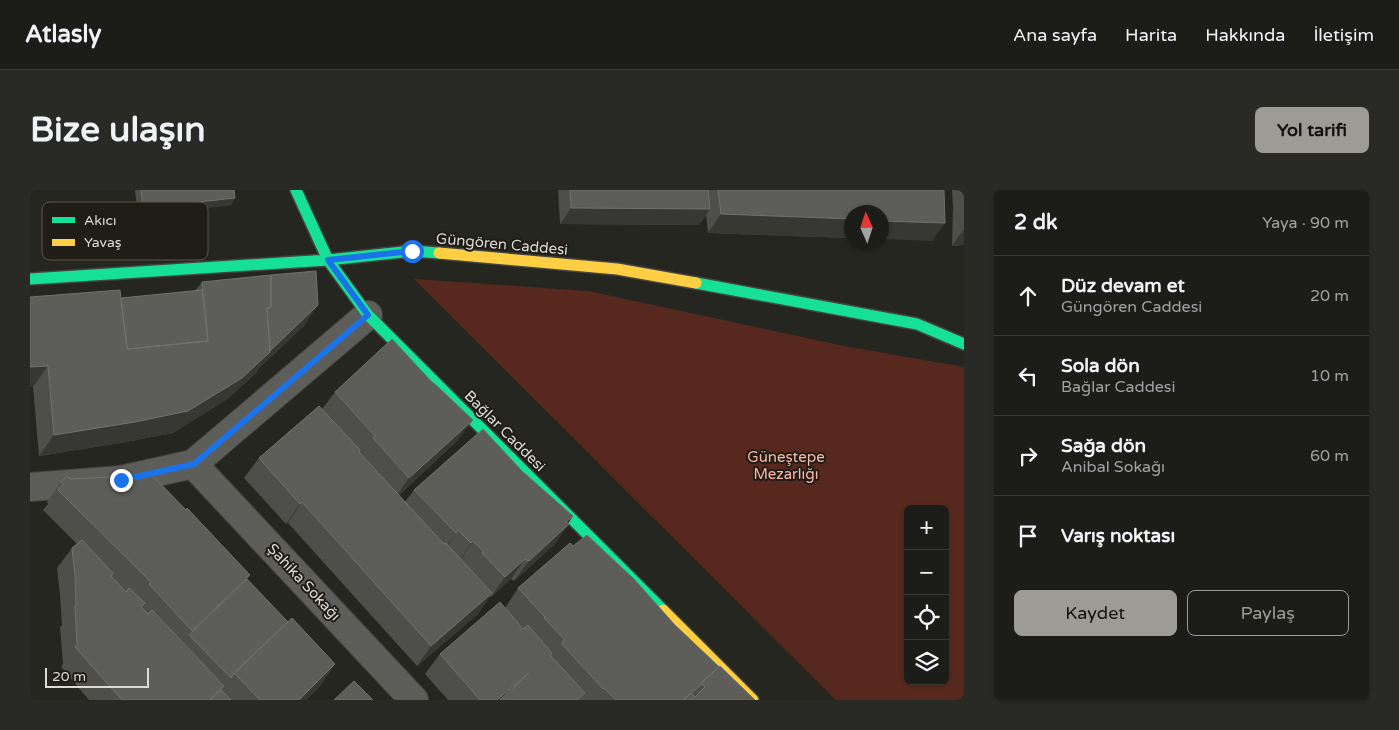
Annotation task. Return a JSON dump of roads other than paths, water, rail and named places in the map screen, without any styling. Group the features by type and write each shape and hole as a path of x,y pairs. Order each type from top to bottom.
{"street":[{"name":"Bağlar Caddesi","path":"296,190 328,260 368,315 753,700"},
{"name":"Güngören Caddesi","path":"30,279 328,260 412,251 617,269 917,324 964,344"},
{"path":"30,487 121,480 194,464 368,315"},
{"name":"Şahika Sokağı","path":"194,464 414,700"}],"park label":[{"name":"Güneştepe Mezarlığı","path":"786,466"}]}
